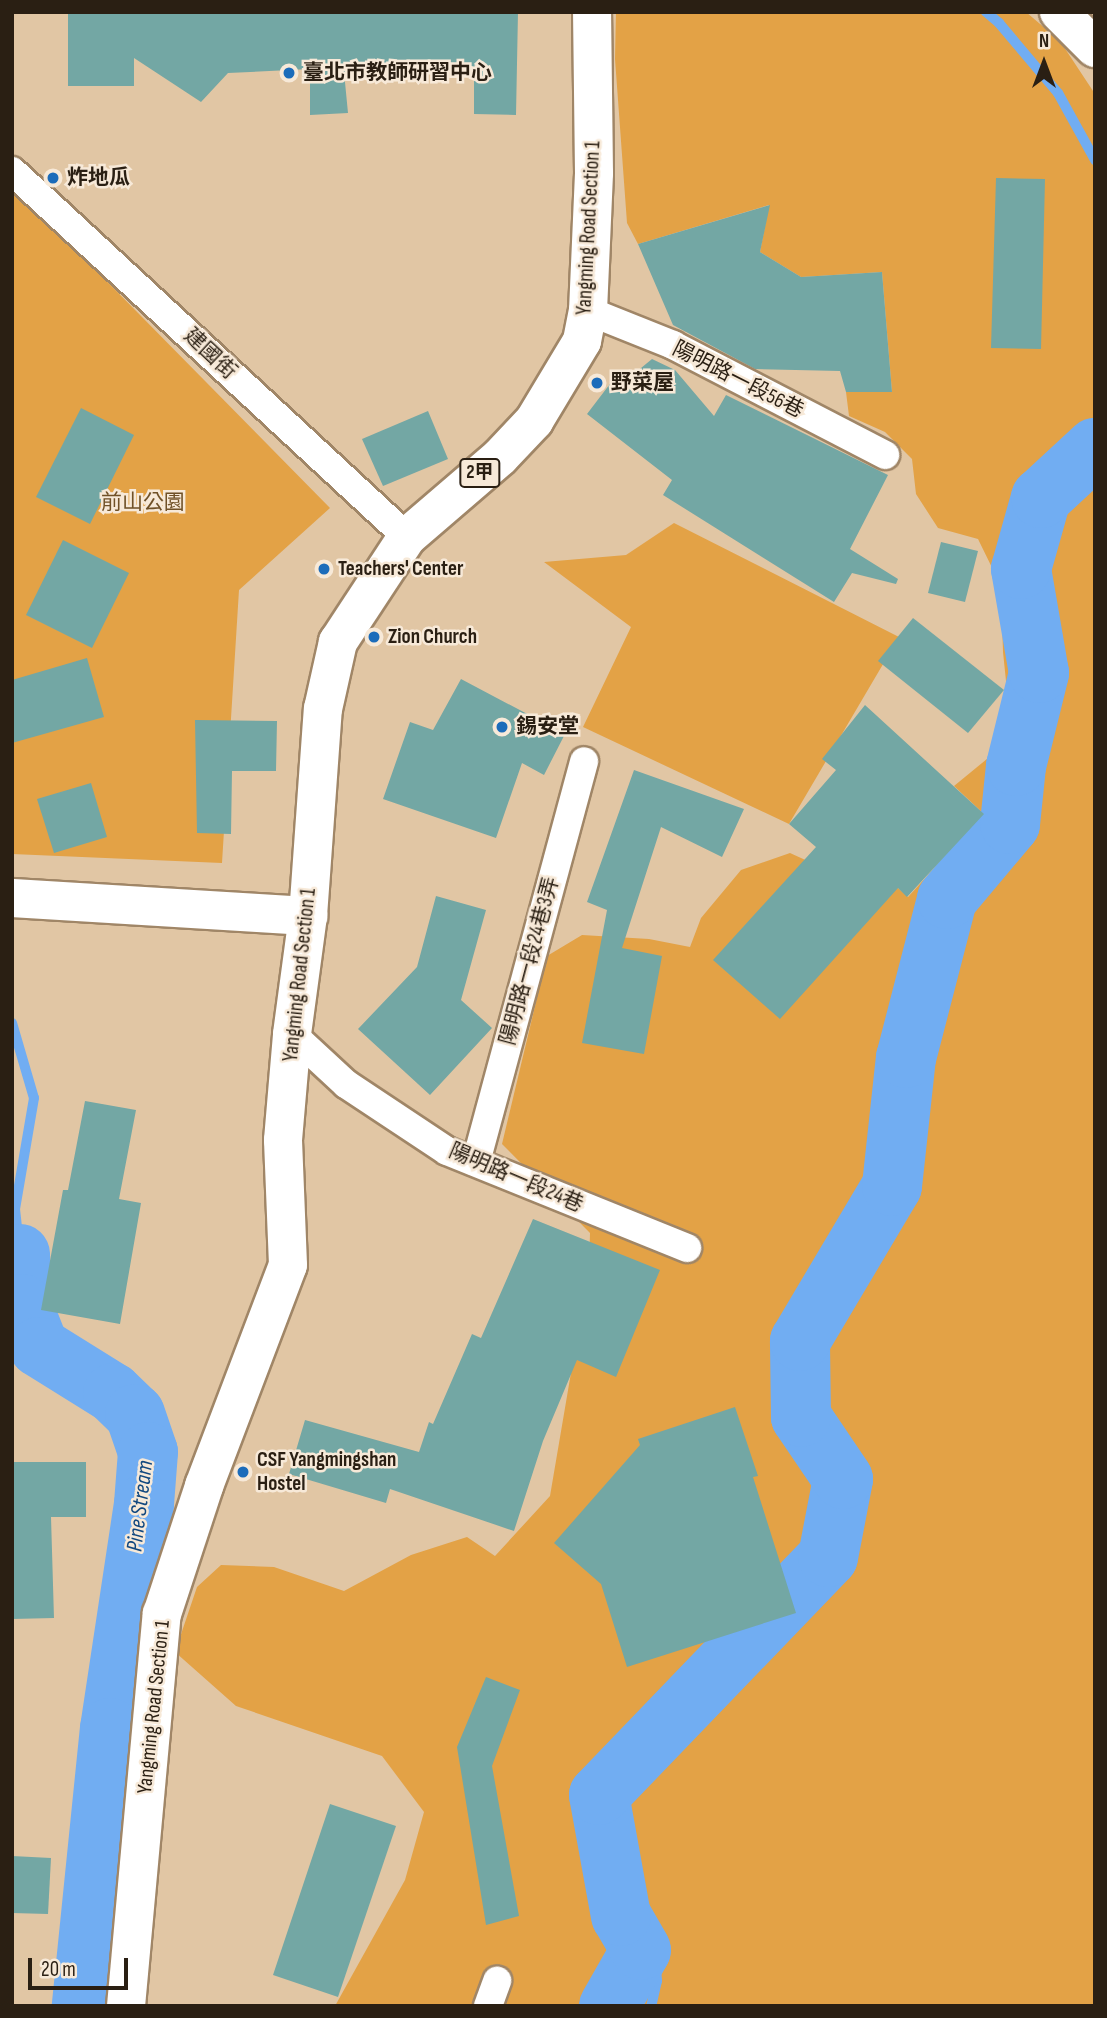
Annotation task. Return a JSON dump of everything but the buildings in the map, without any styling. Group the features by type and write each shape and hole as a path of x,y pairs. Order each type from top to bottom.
{"main road":[{"name":"Yangming Road Section 1","path":"127,2006 162,1614 204,1486 288,1265 283,1140 292,1034 308,915 323,709 338,642 407,537 500,457 534,421 582,341 588,311 594,173 593,12"},
{"path":"1059,12 1095,48"},
{"path":"12,898 308,915"}],"street":[{"name":"建國街","path":"12,171 407,537"},
{"name":"陽明路一段56巷","path":"588,311 673,345 885,455"},
{"name":"陽明路一段24巷3弄","path":"476,1162 584,761"},
{"name":"陽明路一段24巷","path":"292,1034 346,1084 447,1151 687,1248"}],"green space":[{"path":"616,12 1026,12 1060,41 1095,94 1095,2006 335,2006 405,1880 424,1812 382,1756 236,1706 175,1652 197,1587 221,1565 274,1567 344,1591 411,1555 467,1537 495,1556 550,1496 589,1267 590,1233 502,1144 547,956 582,935 649,939 690,947 701,918 741,870 790,853 845,878 877,869 908,897 984,814 954,786 993,754 1009,710 1003,652 1001,586 978,539 938,528 916,494 912,459 885,432 849,416 846,392 892,392 882,272 801,277 760,252 769,205 638,244 627,223 615,59"},
{"name":"前山公園","path":"12,185 330,508 239,590 222,863 12,854"},
{"path":"674,523 899,637 789,824 583,727 631,627 544,562 626,555"}],"waterway":[{"path":"986,12 999,23 1058,93 1095,160"},
{"path":"609,2006 641,1950 621,1916 599,1795 828,1557 843,1479 801,1417 800,1341 892,1186 906,1058 947,899 1010,824 1016,766 1039,673 1021,569 1041,498 1095,448"},
{"name":"Pine Stream","path":"12,1023 34,1098 15,1209 20,1254"},
{"name":"Pine Stream","path":"20,1254 22,1304 39,1347 113,1393 135,1414 148,1452 144,1504 110,1728 82,2006"},
{"path":"641,1950 655,1961 657,1981 651,2006"}],"place":[{"name":"臺北市教師研習中心","path":"289,73"},
{"name":"炸地瓜","path":"53,178"},
{"name":"野菜屋","path":"597,383"},
{"name":"Teachers' Center","path":"324,569"},
{"name":"Zion Church","path":"374,637"},
{"name":"錫安堂","path":"502,727"},
{"name":"CSF Yangmingshan Hostel","path":"243,1472"}]}
